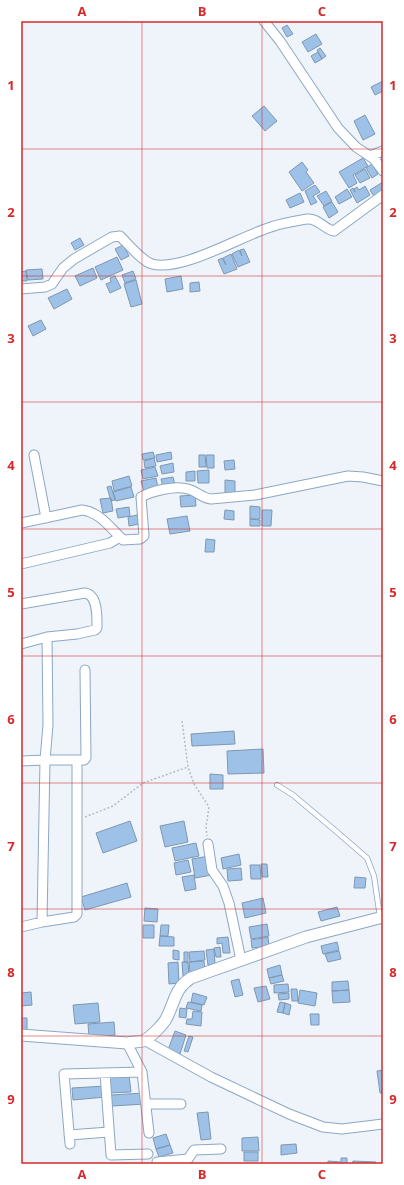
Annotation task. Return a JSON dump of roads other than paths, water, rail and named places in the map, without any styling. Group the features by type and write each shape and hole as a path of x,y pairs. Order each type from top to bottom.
{"street":[{"path":"264,21 280,41 338,128 356,147 370,156 383,171"},
{"path":"370,156 383,151"},
{"path":"21,289 45,287 52,284 68,263 112,237 120,236 152,264 173,264 192,259 271,227 292,222 309,219 315,220 329,230 334,231 383,196"},
{"path":"34,455 46,518"},
{"path":"21,523 82,510 91,511 99,516 124,540 140,539 144,536 141,497 160,490 188,489 211,499 255,495 348,476 363,476 383,481"},
{"path":"21,564 110,543 120,537"},
{"path":"21,604 85,593 93,597 97,622 97,628 95,630 77,634 47,637 21,644"},
{"path":"42,922 45,760 48,725 47,637"},
{"path":"21,761 84,760 86,757 85,670"},
{"path":"21,927 74,917 77,914 76,760"},
{"path":"208,844 212,870 223,886 230,903 241,960"},
{"path":"21,1035 127,1042 144,1040 166,1020 178,991 185,982 198,975 306,937 381,917"},
{"path":"144,1040 211,1077 289,1114 323,1127 342,1129 383,1124"},
{"path":"127,1042 142,1072 148,1133"},
{"path":"109,1132 70,1140 64,1074 142,1072"},
{"path":"105,1073 111,1155 148,1154"},
{"path":"146,1104 181,1104"},
{"path":"157,1164 157,1162 188,1159 194,1150 221,1149"}],"lane":[{"path":"277,785 293,795 367,858 374,876 381,917"}]}
